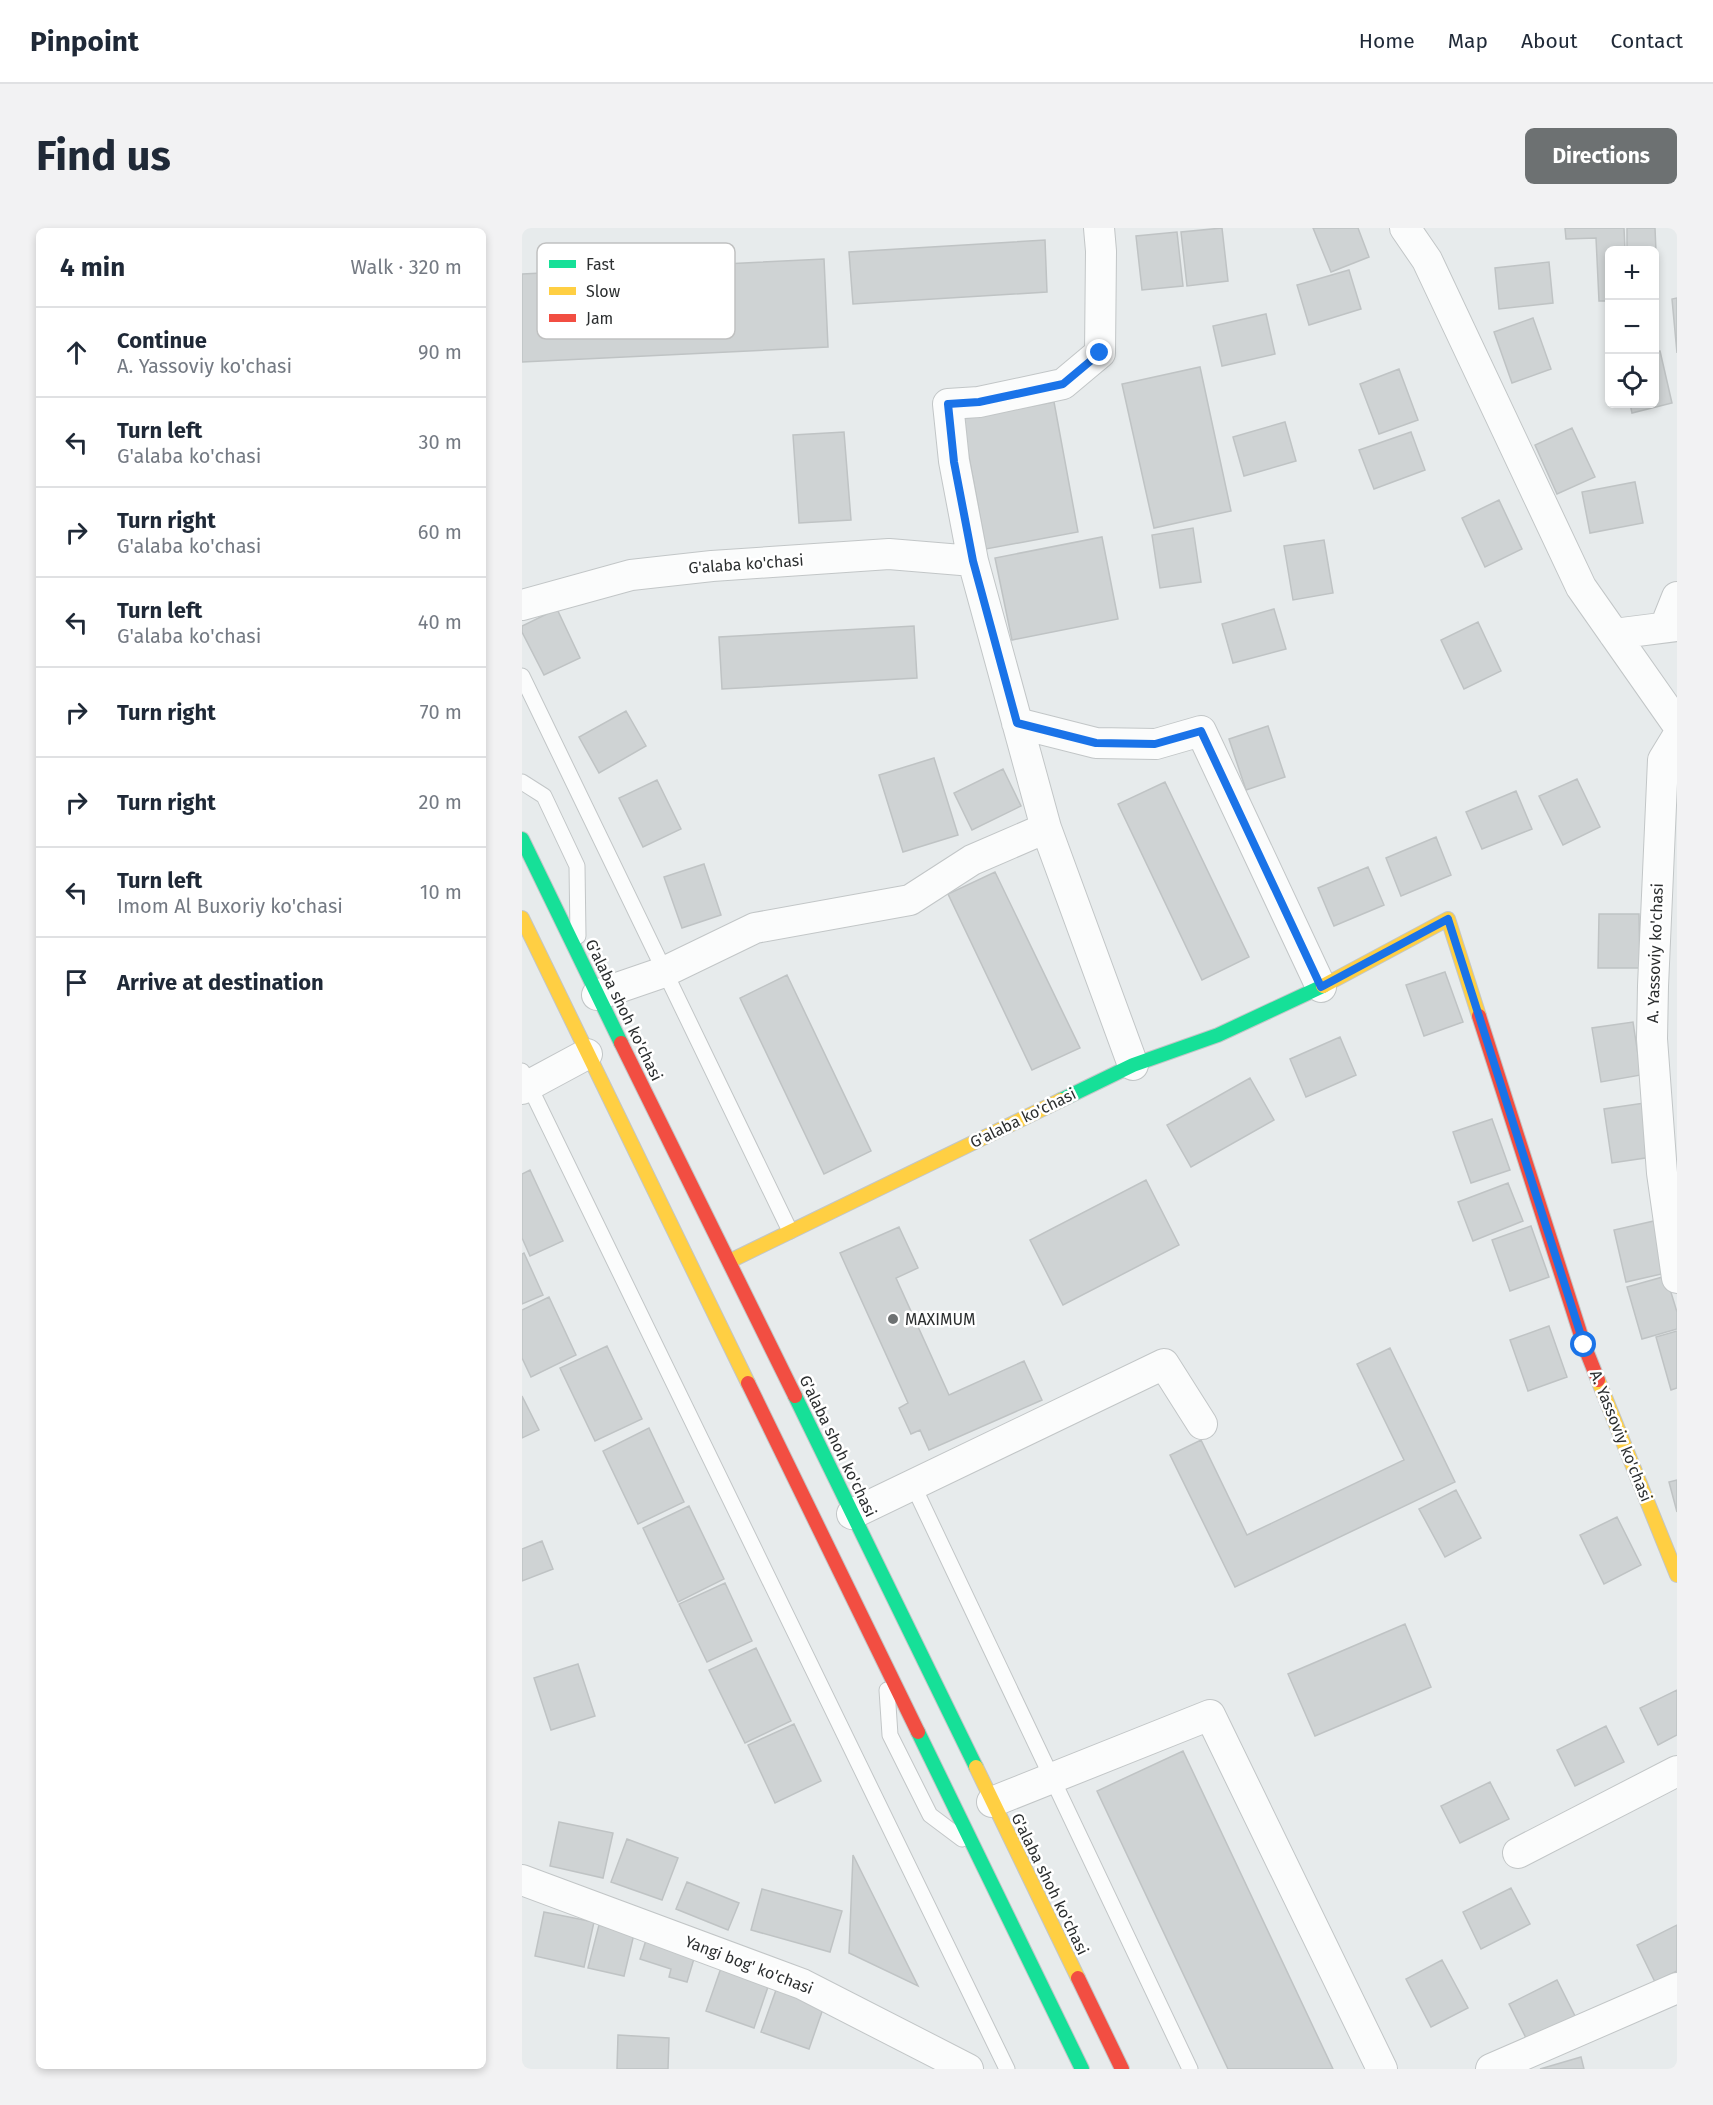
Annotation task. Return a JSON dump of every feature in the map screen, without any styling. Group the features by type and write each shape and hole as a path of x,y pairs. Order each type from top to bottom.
{"main road":[{"name":"G'alaba shoh ko'chasi","path":"522,839 730,1261 1122,2069"},
{"path":"522,918 1082,2069"},
{"name":"G'alaba ko'chasi","path":"730,1261 1133,1065 1218,1035 1321,987 1448,919"},
{"name":"A. Yassoviy ko'chasi","path":"1448,919 1584,1345 1675,1563"}],"street":[{"path":"1100,228 1100,353 1063,384 979,402 948,404 954,462 973,561 1046,828 1133,1065"},
{"path":"1405,228 1427,260 1581,587 1677,724"},
{"name":"G'alaba ko'chasi","path":"522,605 631,575 711,566 890,554 973,561"},
{"path":"1614,634 1671,626 1677,597"},
{"path":"1017,723 1096,743 1155,744 1201,731 1321,987"},
{"name":"A. Yassoviy ko'chasi","path":"1677,737 1663,760 1652,1039 1662,1173 1677,1278"},
{"path":"597,995 664,972 755,928 910,900 972,860 1046,828"},
{"path":"524,1082 587,1054"},
{"path":"852,1514 1164,1364 1202,1424"},
{"path":"992,1802 1210,1715 1382,2069"},
{"path":"1518,1853 1677,1771"},
{"name":"Yangi bog' ko'chasi","path":"522,1880 802,1984 968,2069"},
{"path":"1491,2069 1677,1988"}],"lane":[{"path":"522,676 790,1231"},
{"path":"522,782 544,796 577,866 578,956"},
{"path":"524,1082 1007,2069"},
{"path":"913,1485 1190,2069"},
{"path":"885,1663 890,1735 930,1815 975,1849"}],"building":[{"path":"1222,228 1228,281 1187,286 1181,232"},
{"path":"1313,228 1358,228 1369,257 1331,272"},
{"path":"1565,228 1624,228 1625,246 1605,246 1605,301 1599,301 1596,238 1566,239"},
{"path":"1627,228 1655,228 1656,246 1627,246"},
{"path":"1177,232 1183,286 1142,290 1136,236"},
{"path":"1045,240 1047,292 853,304 849,252"},
{"path":"824,259 828,347 522,362 522,274 537,273 537,339 735,339 735,263"},
{"path":"1549,262 1553,303 1499,309 1495,268"},
{"path":"1349,270 1361,309 1309,325 1297,285"},
{"path":"1677,298 1677,353 1672,299"},
{"path":"1266,314 1275,354 1222,366 1213,326"},
{"path":"1533,318 1551,369 1512,383 1494,332"},
{"path":"1659,351 1672,403 1659,406 1659,354"},
{"path":"1200,367 1231,511 1154,528 1122,384"},
{"path":"1399,369 1418,420 1379,434 1360,384"},
{"path":"1054,402 1078,532 986,549 962,419"},
{"path":"1631,408 1652,408 1632,413"},
{"path":"1285,422 1296,461 1244,476 1233,437"},
{"path":"1572,428 1595,477 1557,494 1535,445"},
{"path":"844,432 851,520 799,523 793,435"},
{"path":"1411,432 1425,470 1374,489 1359,450"},
{"path":"1635,482 1643,523 1590,533 1582,492"},
{"path":"1499,500 1522,549 1485,567 1462,518"},
{"path":"1193,528 1201,582 1160,588 1152,535"},
{"path":"1102,537 1118,619 1012,640 995,558"},
{"path":"1324,540 1333,593 1293,600 1284,546"},
{"path":"557,609 580,658 544,675 522,632 522,626"},
{"path":"1274,609 1286,649 1233,663 1222,624"},
{"path":"1478,622 1501,671 1464,689 1441,640"},
{"path":"914,626 917,678 722,689 719,637"},
{"path":"626,711 646,746 599,773 579,737"},
{"path":"1268,726 1285,777 1246,790 1229,739"},
{"path":"934,758 958,835 903,852 879,775"},
{"path":"1003,769 1021,806 972,830 954,793"},
{"path":"1577,779 1600,827 1563,845 1539,796"},
{"path":"657,780 681,829 643,847 619,798"},
{"path":"1165,782 1249,957 1202,980 1118,804"},
{"path":"1516,791 1532,829 1482,849 1466,812"},
{"path":"1436,837 1451,875 1401,896 1386,858"},
{"path":"704,864 721,915 682,928 664,877"},
{"path":"1368,867 1384,905 1334,926 1318,888"},
{"path":"995,872 1080,1048 1032,1070 948,894"},
{"path":"1599,914 1639,914 1640,968 1598,968"},
{"path":"1445,972 1463,1022 1424,1036 1406,985"},
{"path":"787,975 871,1151 824,1174 740,998"},
{"path":"1633,1022 1641,1075 1601,1082 1592,1028"},
{"path":"1340,1037 1356,1075 1306,1097 1290,1059"},
{"path":"1250,1078 1274,1120 1191,1167 1167,1125"},
{"path":"1644,1103 1652,1157 1612,1163 1604,1109"},
{"path":"1492,1119 1510,1170 1471,1183 1453,1132"},
{"path":"530,1170 563,1241 530,1256 522,1238 522,1174"},
{"path":"1146,1180 1179,1245 1063,1305 1030,1240"},
{"path":"1508,1183 1523,1221 1473,1241 1458,1202"},
{"path":"1654,1221 1666,1273 1626,1282 1614,1230"},
{"path":"1531,1226 1549,1277 1510,1291 1492,1240"},
{"name":"MAXIMUM","path":"899,1227 918,1268 896,1278 949,1395 1024,1361 1042,1400 929,1450 920,1430 911,1434 899,1408 908,1403 840,1253"},
{"path":"524,1253 543,1295 522,1304 522,1254"},
{"path":"1666,1276 1677,1312 1677,1329 1642,1339 1627,1287"},
{"path":"549,1297 576,1355 531,1377 522,1358 522,1310"},
{"path":"1549,1326 1567,1377 1528,1391 1510,1340"},
{"path":"1677,1331 1677,1388 1671,1390 1656,1337"},
{"path":"607,1346 642,1419 595,1441 560,1368"},
{"path":"1390,1348 1455,1482 1235,1587 1170,1455 1201,1440 1247,1535 1404,1460 1357,1364"},
{"path":"522,1396 539,1430 522,1438"},
{"path":"649,1428 684,1502 638,1524 603,1451"},
{"path":"1677,1480 1677,1512 1669,1482"},
{"path":"1456,1490 1481,1538 1445,1557 1419,1509"},
{"path":"689,1506 724,1579 678,1602 643,1528"},
{"path":"1617,1517 1641,1565 1604,1584 1580,1535"},
{"path":"542,1541 553,1569 522,1581 522,1549"},
{"path":"725,1583 752,1641 707,1662 679,1604"},
{"path":"1405,1624 1431,1687 1315,1736 1288,1674"},
{"path":"756,1648 791,1721 745,1743 709,1670"},
{"path":"578,1664 595,1716 551,1730 534,1678"},
{"path":"1677,1690 1677,1735 1658,1745 1640,1708"},
{"path":"794,1724 821,1781 775,1803 748,1745"},
{"path":"1606,1726 1624,1762 1575,1786 1557,1750"},
{"path":"1183,1751 1333,2069 1228,2069 1097,1791"},
{"path":"1490,1782 1509,1819 1460,1843 1441,1806"},
{"path":"559,1822 613,1833 603,1878 550,1866"},
{"path":"627,1839 678,1858 662,1900 611,1882"},
{"path":"853,1855 918,1986 849,1953"},
{"path":"687,1882 739,1903 728,1930 676,1909"},
{"path":"1511,1888 1530,1924 1481,1949 1463,1912"},
{"path":"762,1889 842,1911 830,1952 751,1930"},
{"path":"544,1912 594,1922 584,1967 535,1956"},
{"path":"599,1925 634,1934 624,1976 588,1968"},
{"path":"1677,1925 1677,1971 1655,1982 1637,1945"},
{"path":"647,1937 696,1952 687,1982 669,1977 671,1969 640,1959"},
{"path":"1442,1960 1468,2008 1431,2027 1406,1979"},
{"path":"721,1968 769,1984 754,2028 706,2011"},
{"path":"1557,1980 1575,2016 1527,2040 1509,2004"},
{"path":"776,1990 824,2006 809,2049 761,2032"},
{"path":"618,2035 669,2038 668,2069 617,2069"},
{"path":"1581,2057 1584,2069 1540,2069"}],"traffic: fast":[{"path":"522,839 621,1043"},
{"path":"1061,1100 1133,1065 1218,1035 1323,986"},
{"path":"795,1396 976,1767"},
{"path":"918,1732 1082,2069"}],"traffic: slow":[{"path":"522,918 748,1383"},
{"path":"1323,986 1448,919 1479,1016"},
{"path":"730,1261 1061,1100"},
{"path":"1598,1380 1677,1575"},
{"path":"976,1767 1078,1978"}],"traffic: jam":[{"path":"1479,1016 1584,1345 1598,1380"},
{"path":"621,1043 795,1396"},
{"path":"748,1383 918,1732"},
{"path":"1078,1978 1122,2069"}],"place":[{"name":"MAXIMUM","path":"893,1319"}],"route":[{"path":"1100,353 1063,384 979,402 948,404 954,462 973,561 1017,723 1096,743 1155,744 1201,731 1321,987 1448,919 1584,1345"}]}
